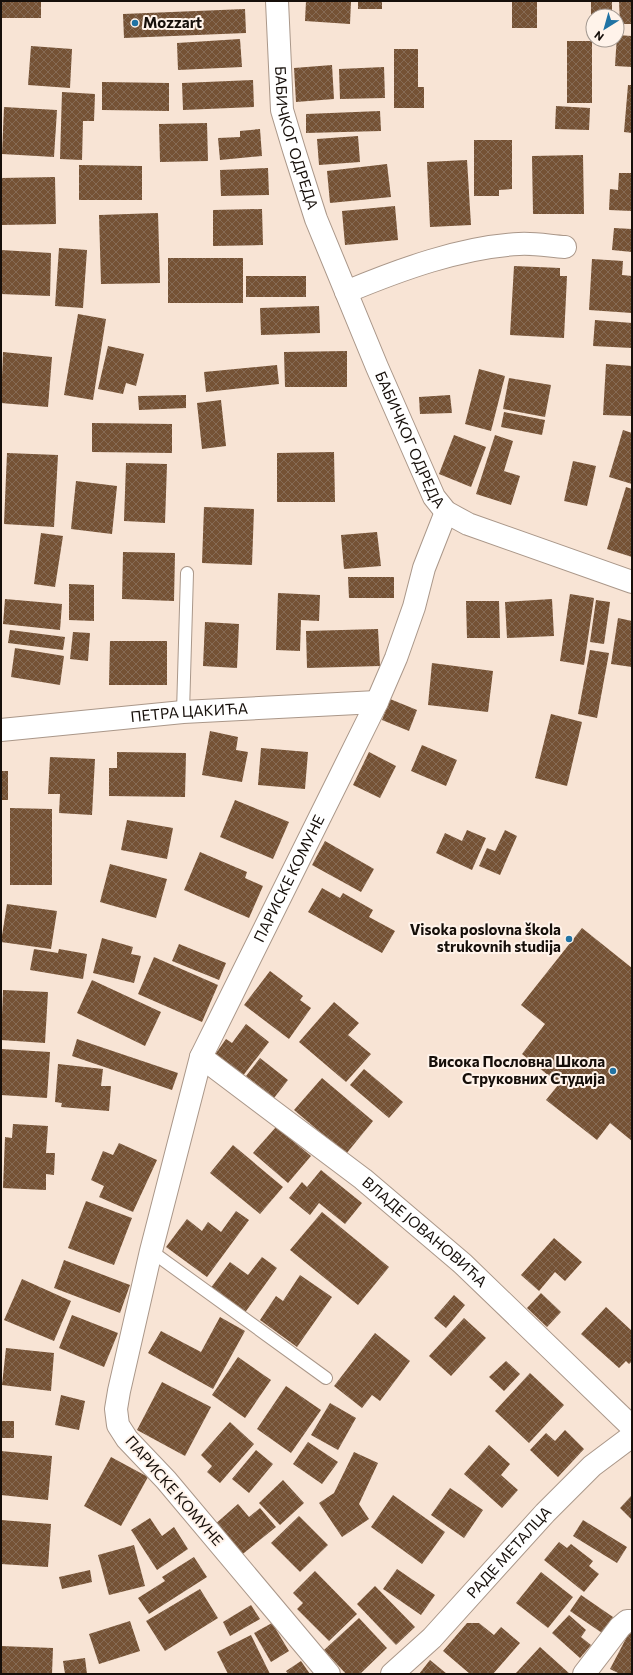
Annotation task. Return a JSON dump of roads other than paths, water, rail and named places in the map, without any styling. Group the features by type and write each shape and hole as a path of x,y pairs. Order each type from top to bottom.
{"street":[{"name":"БАБИЧКОГ ОДРЕДА","path":"277,1 282,110 316,219 434,497 446,512 468,524 632,582"},
{"path":"346,292 405,268 478,250 520,243 565,247"},
{"name":"ПАРИСКЕ КОМУНЕ","path":"329,1674 166,1480 127,1438 118,1426 116,1409 151,1251 201,1057 377,702 396,658 414,607 424,568 446,512"},
{"name":"ПЕТРА ЦАКИЋА","path":"1,730 184,712 377,702"},
{"name":"ВЛАДЕ ЈОВАНОВИЋА","path":"201,1057 363,1179 463,1264 632,1427"},
{"name":"РАДЕ МЕТАЛЦА","path":"392,1674 432,1638 550,1508 592,1466 632,1436"},
{"path":"584,1674 620,1627 627,1621 632,1621"}],"lane":[{"path":"184,712 187,573"},
{"path":"151,1251 326,1378"}],"place":[{"name":"Mozzart","path":"135,23"},
{"name":"Visoka poslovna škola strukovnih studija","path":"569,939"},
{"name":"Висока Пословна Школа Струковних Студија","path":"613,1071"}]}
